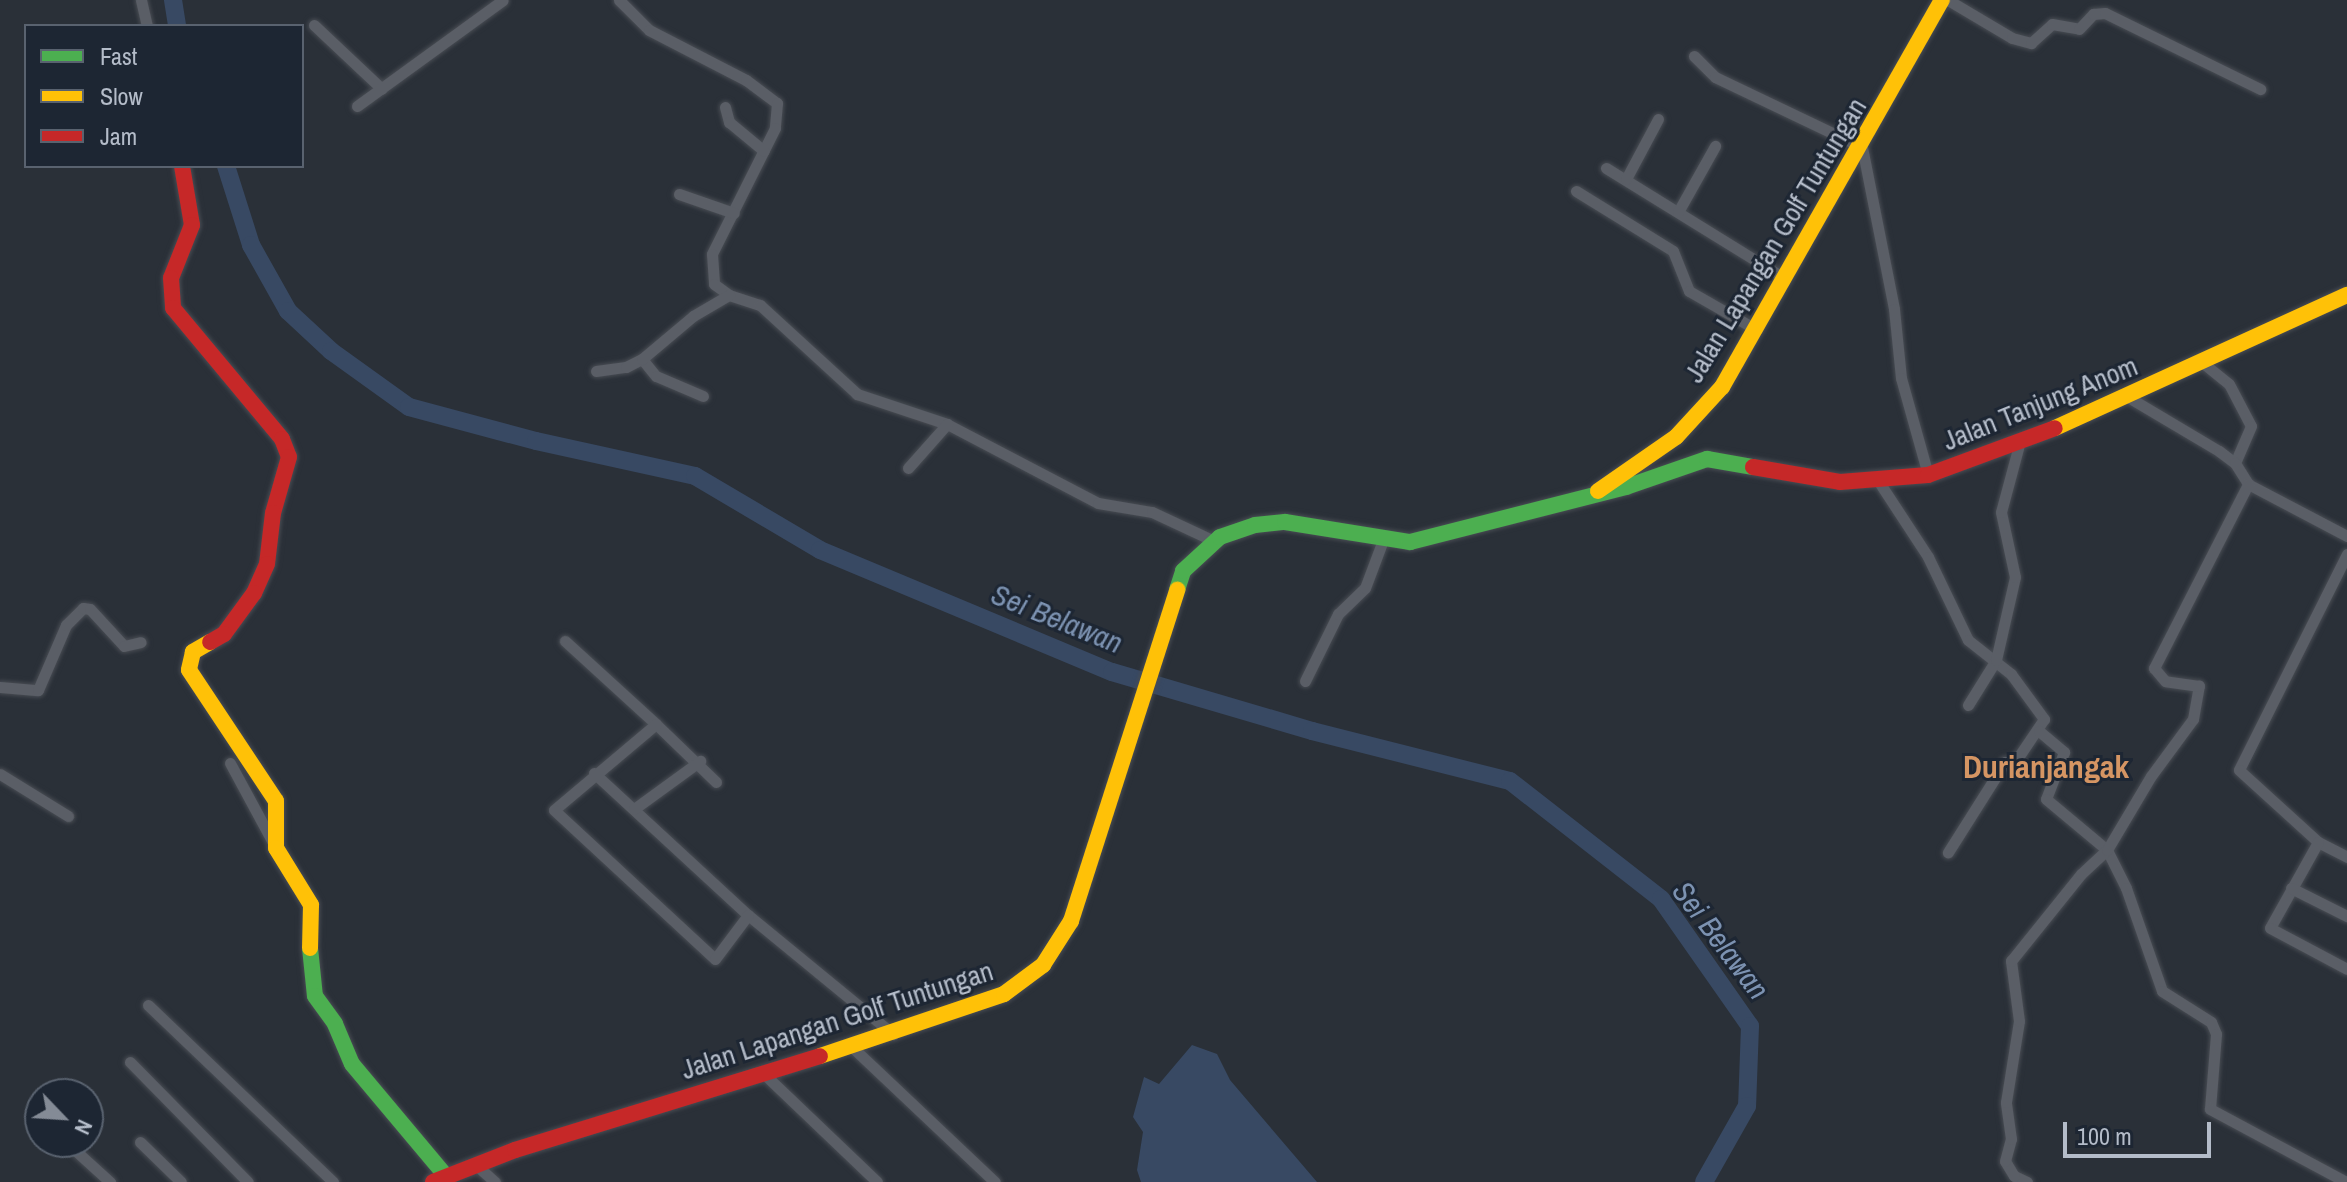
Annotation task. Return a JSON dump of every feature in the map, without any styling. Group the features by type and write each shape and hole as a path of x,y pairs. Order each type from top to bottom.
{"main road":[{"name":"Jalan Lapangan Golf Tuntungan","path":"439,1178 761,1071 893,1034 993,1000 1043,965 1071,921 1135,731 1183,571 1214,541 1255,525 1285,522 1383,540 1423,539 1598,491 1659,451 1703,411 1757,330 1945,0"},
{"path":"182,168 192,225 171,278 173,308 288,450 267,564 254,593 224,634 193,652 188,664 276,801 276,848 311,905 309,941 315,996 335,1024 352,1064 439,1178"},
{"name":"Jalan Tanjung Anom","path":"1598,491 1707,459 1745,462 1815,480 1879,482 1928,475 2019,445 2347,295"}],"street":[{"path":"141,0 147,24"},
{"path":"357,106 503,0"},
{"path":"619,0 649,30 746,80 777,103 775,128 709,266 714,284 729,295 760,305 850,391 947,424 1098,503 1152,512 1214,541"},
{"path":"1945,0 2012,38 2031,43 2052,24 2079,29 2093,14 2105,13 2260,89"},
{"path":"314,25 382,89"},
{"path":"1694,56 1715,77 1862,147 1894,309 1901,378 1928,475"},
{"path":"725,107 729,122 764,151"},
{"path":"1626,179 1658,119"},
{"path":"1678,212 1715,146"},
{"path":"1606,168 1786,279"},
{"path":"1576,191 1673,251 1689,291 1757,330"},
{"path":"679,194 734,213"},
{"path":"596,371 626,367 642,359 693,316 729,295"},
{"path":"642,359 656,376 703,396"},
{"path":"2203,363 2229,384 2251,426 2235,463"},
{"path":"2128,397 2235,463 2248,484 2347,536"},
{"path":"908,468 947,424"},
{"path":"1968,705 1996,660 2015,577 2001,512 2019,445"},
{"path":"1879,482 1928,557 1968,640 1996,660 2042,714 2039,731 2028,738 2015,762 2005,762 1948,852"},
{"path":"2027,1182 2006,1168 2005,1161 2011,1139 2006,1102 2019,1021 2011,961 2081,874 2107,850 2200,702 2199,686 2165,681 2154,668 2248,484"},
{"path":"1305,681 1338,614 1365,588 1383,540"},
{"path":"2347,554 2239,770 2318,842 2347,857"},
{"path":"0,687 38,690 66,625 83,608 90,609 124,646 141,642"},
{"path":"565,641 700,761 716,782"},
{"path":"656,724 555,807 564,821 715,959 748,915"},
{"path":"2039,731 2064,752 2046,799 2107,850 2126,888 2162,991 2211,1022 2216,1034 2210,1109 2346,1182"},
{"path":"634,809 700,761"},
{"path":"230,763 276,848"},
{"path":"594,773 748,915 893,1034"},
{"path":"0,774 68,816"},
{"path":"2318,842 2270,928 2347,969"},
{"path":"2291,888 2347,916"},
{"path":"148,1005 333,1182"},
{"path":"851,1046 995,1182"},
{"path":"130,1062 248,1182"},
{"path":"761,1071 877,1182"},
{"path":"140,1142 181,1182"},
{"path":"84,1158 110,1182"},
{"path":"475,1164 495,1182"}],"water":[{"path":"1192,1045 1217,1054 1230,1080 1317,1182 1141,1182 1137,1170 1143,1132 1133,1117 1144,1077 1159,1084"}],"waterway":[{"name":"Sei Belawan","path":"173,0 177,24"},
{"name":"Sei Belawan","path":"227,168 251,245 288,311 331,351 409,407 536,441 695,476 820,550 1112,672 1312,731 1510,781 1661,899 1750,1026 1747,1106 1704,1182"}],"traffic: fast":[{"path":"1177,590 1183,571 1220,537 1255,525 1285,522 1410,542 1626,487 1707,459 1753,467"},
{"path":"310,948 315,996 335,1024 352,1064 445,1175"}],"traffic: slow":[{"path":"1598,491 1676,437 1722,387 1942,0"},
{"path":"2055,428 2347,295"},
{"path":"820,1056 1004,994 1043,965 1071,921 1177,590"},
{"path":"210,642 193,652 189,670 276,801 276,848 311,905 310,948"}],"traffic: jam":[{"path":"182,168 192,225 171,278 173,308 282,439 289,457 273,513 267,564 254,593 224,634 210,642"},
{"path":"1753,467 1840,482 1928,475 2055,428"},
{"path":"433,1182 515,1150 820,1056"}],"district":[{"name":"Durianjangak","path":"2046,767"}]}
